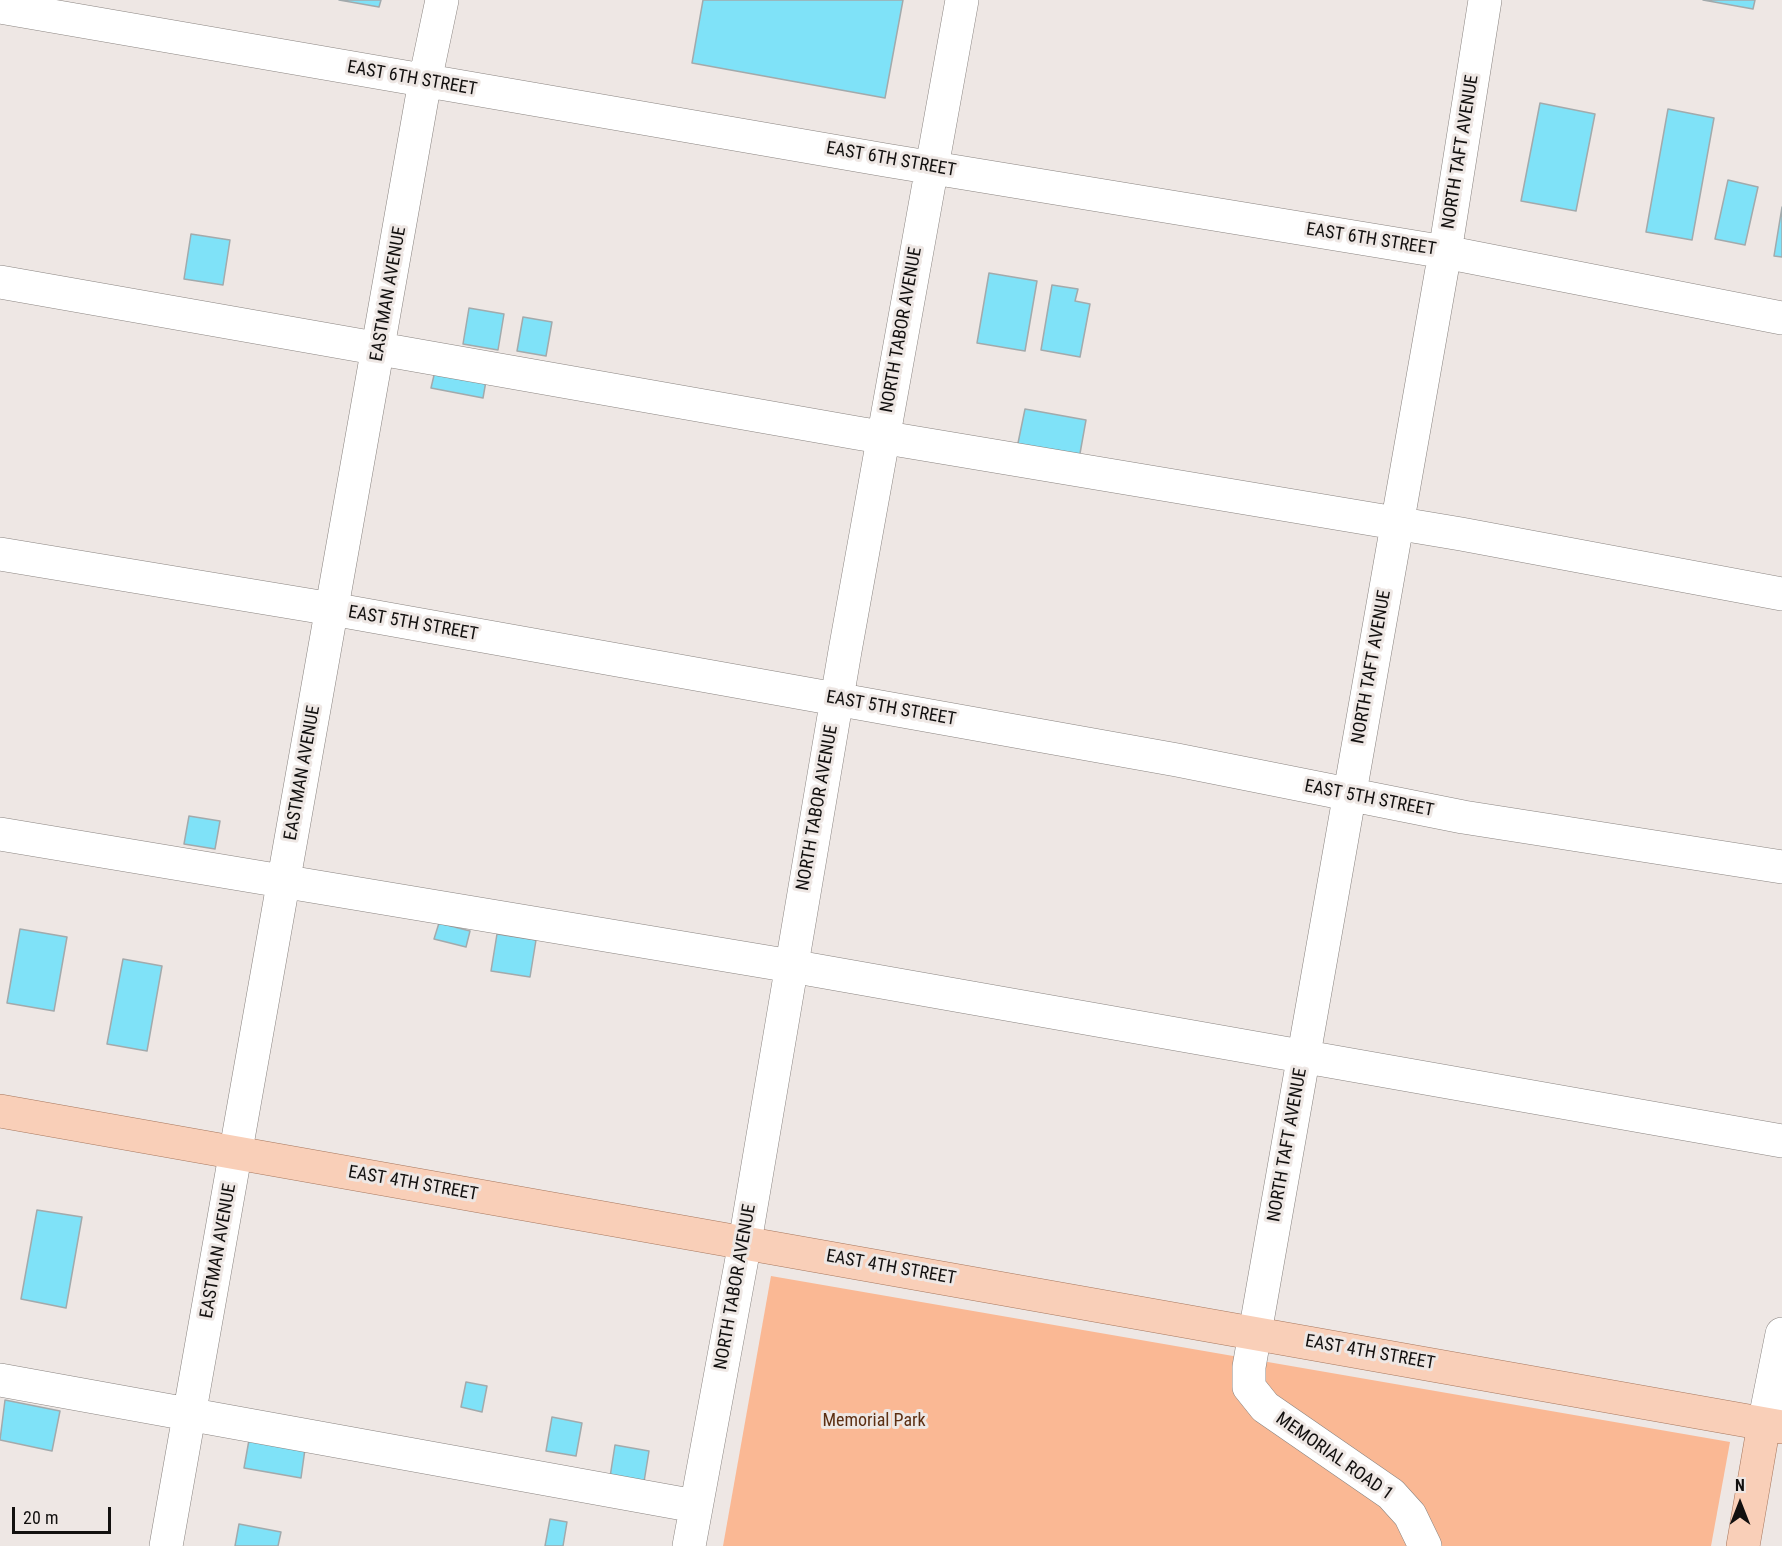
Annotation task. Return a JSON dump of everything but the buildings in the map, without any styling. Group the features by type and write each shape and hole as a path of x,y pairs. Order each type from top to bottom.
{"main road":[{"name":"EAST 4TH STREET","path":"0,1110 1773,1426"},
{"path":"1743,1546 1773,1426"}],"street":[{"name":"EASTMAN AVENUE","path":"166,1546 425,81 442,0"},
{"name":"NORTH TABOR AVENUE","path":"689,1546 746,1242 837,699 962,0"},
{"name":"NORTH TAFT AVENUE","path":"1256,1333 1445,252 1485,0"},
{"name":"EAST 6TH STREET","path":"0,7 932,167 1445,252 1782,318"},
{"path":"0,282 883,437 1398,524 1782,594"},
{"name":"EAST 5TH STREET","path":"0,554 332,609 1177,760 1463,818 1782,867"},
{"path":"0,834 791,966 1782,1141"},
{"name":"MEMORIAL ROAD 1","path":"1256,1333 1248,1367 1249,1387 1265,1407 1390,1494 1410,1515 1425,1546"},
{"path":"1773,1426 1782,1334"},
{"path":"0,1380 695,1506"}],"green space":[{"name":"Memorial Park","path":"771,1276 1730,1442 1711,1546 723,1546"}]}
